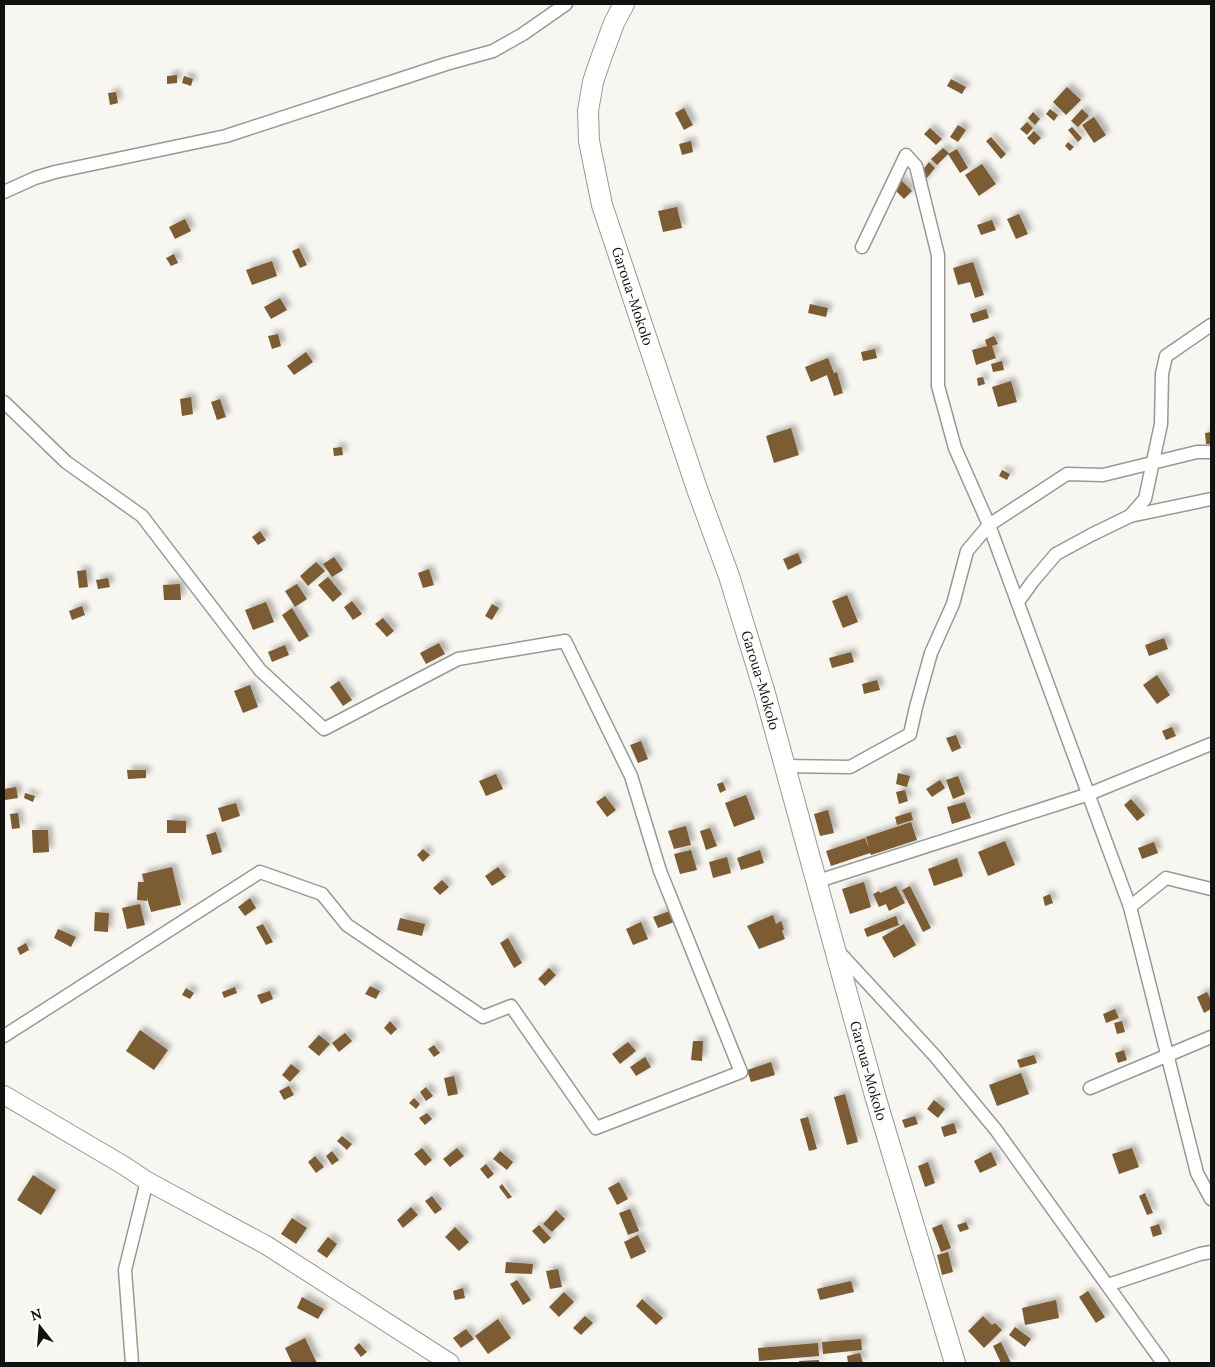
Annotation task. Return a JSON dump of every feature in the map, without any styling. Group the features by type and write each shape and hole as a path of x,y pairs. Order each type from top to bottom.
{"main road":[{"name":"Garoua-Mokolo","path":"624,4 614,23 593,82 588,111 589,141 602,206 728,576 764,690 815,882 876,1099 954,1363"},
{"path":"4,1095 147,1181 266,1245 450,1363"}],"street":[{"path":"4,192 35,178 55,172 226,136 493,50 523,34 566,4"},
{"path":"862,247 906,155 916,166 938,255 938,386 955,448 990,525 1130,908 1198,1173 1211,1199"},
{"path":"1130,516 1145,499 1161,424 1162,374 1166,356 1211,325"},
{"path":"4,402 66,462 142,516 260,670 324,729 458,659 565,641 631,776 660,871 741,1072 596,1128 511,1006 483,1017 347,925 322,894 260,872 4,1036"},
{"path":"784,766 850,767 910,734 931,653 952,604 967,551 990,525 1067,474 1103,475 1197,452 1211,452"},
{"path":"1017,600 1020,599 1056,554 1091,535 1130,516 1211,499"},
{"path":"815,882 1089,794 1211,744"},
{"path":"1130,908 1166,878 1211,889"},
{"path":"833,945 935,1056 996,1130 1163,1363"},
{"path":"1090,1088 1211,1037"},
{"path":"132,1363 125,1270 147,1181"},
{"path":"1108,1285 1211,1252"}],"building":[{"path":"177,75 177,83 167,84 167,76"},
{"path":"184,76 193,79 191,86 182,83"},
{"path":"951,79 966,87 962,94 947,86"},
{"path":"1067,87 1081,100 1066,115 1053,102"},
{"path":"116,92 118,103 110,105 108,93"},
{"path":"684,108 693,125 684,130 675,113"},
{"path":"1050,109 1058,115 1054,121 1046,114"},
{"path":"1082,109 1089,116 1078,127 1071,121"},
{"path":"1033,112 1040,119 1035,125 1028,118"},
{"path":"1094,117 1106,135 1094,143 1082,125"},
{"path":"1027,122 1033,128 1027,135 1020,129"},
{"path":"958,125 966,130 958,142 950,137"},
{"path":"1072,127 1082,138 1078,142 1068,130"},
{"path":"930,128 942,139 936,145 924,134"},
{"path":"1034,131 1041,138 1034,145 1027,138"},
{"path":"991,137 1006,154 1001,159 986,141"},
{"path":"691,141 693,152 682,155 679,144"},
{"path":"1068,142 1074,147 1070,151 1065,146"},
{"path":"943,148 949,153 937,165 931,159"},
{"path":"957,149 968,168 960,173 948,154"},
{"path":"929,162 935,168 921,185 915,180"},
{"path":"982,164 996,184 979,196 965,175"},
{"path":"900,179 912,191 904,199 892,187"},
{"path":"677,207 682,228 663,232 658,211"},
{"path":"1019,214 1028,234 1016,239 1007,219"},
{"path":"185,219 191,231 175,239 169,227"},
{"path":"992,220 996,230 981,235 977,225"},
{"path":"299,248 307,265 300,268 292,251"},
{"path":"174,254 178,263 171,266 166,258"},
{"path":"272,261 277,276 252,285 246,270"},
{"path":"973,262 984,295 975,298 970,282 958,285 953,268"},
{"path":"280,298 287,310 271,319 264,307"},
{"path":"810,304 828,308 826,317 808,313"},
{"path":"986,309 989,318 973,323 970,314"},
{"path":"278,334 281,346 272,349 268,336"},
{"path":"994,336 998,344 992,346 996,358 976,365 972,350 987,346 985,340"},
{"path":"875,349 877,358 863,361 861,352"},
{"path":"306,352 313,362 294,375 287,366"},
{"path":"828,358 834,373 837,372 843,393 834,396 827,375 811,382 805,367"},
{"path":"1002,361 1004,370 993,372 991,364"},
{"path":"983,377 985,384 978,386 977,378"},
{"path":"1011,381 1017,402 998,407 992,387"},
{"path":"191,397 193,414 182,416 180,399"},
{"path":"220,399 226,417 217,420 211,402"},
{"path":"791,428 799,455 774,463 766,436"},
{"path":"1211,432 1211,444 1206,444 1205,433"},
{"path":"342,447 343,455 334,456 333,448"},
{"path":"1002,470 1010,474 1007,480 999,476"},
{"path":"260,531 266,540 258,545 252,537"},
{"path":"798,553 802,563 788,570 783,559"},
{"path":"334,557 343,570 332,577 323,564"},
{"path":"316,562 325,571 308,586 300,576"},
{"path":"429,569 434,585 423,588 418,573"},
{"path":"86,570 88,587 79,588 77,571"},
{"path":"328,577 342,594 333,602 318,585"},
{"path":"108,578 110,587 98,589 96,580"},
{"path":"180,584 181,600 164,600 163,585"},
{"path":"297,584 307,599 295,607 285,591"},
{"path":"847,595 858,622 843,628 832,601"},
{"path":"352,601 362,614 353,620 344,607"},
{"path":"266,602 274,622 253,630 245,610"},
{"path":"492,604 499,608 492,620 485,616"},
{"path":"82,606 85,615 72,620 69,611"},
{"path":"292,608 309,636 299,642 282,615"},
{"path":"383,618 394,631 387,637 375,624"},
{"path":"1164,638 1168,649 1149,656 1145,645"},
{"path":"439,643 445,654 426,664 420,653"},
{"path":"285,645 289,655 272,662 268,652"},
{"path":"851,652 854,662 832,668 829,658"},
{"path":"1157,675 1170,695 1157,704 1143,685"},
{"path":"877,680 880,690 864,694 862,684"},
{"path":"339,681 352,700 343,706 330,687"},
{"path":"250,685 258,707 243,713 234,691"},
{"path":"1172,727 1176,736 1166,740 1162,731"},
{"path":"956,735 961,748 952,752 946,738"},
{"path":"641,741 648,759 638,763 630,745"},
{"path":"127,770 146,770 146,778 128,779"},
{"path":"898,773 910,776 907,787 896,784"},
{"path":"496,774 503,789 486,796 479,781"},
{"path":"958,776 965,794 953,799 946,780"},
{"path":"940,780 945,788 932,797 926,789"},
{"path":"723,782 726,790 720,793 717,784"},
{"path":"16,787 18,798 5,800 4,789"},
{"path":"905,790 908,801 899,804 896,792"},
{"path":"25,793 35,796 33,802 24,798"},
{"path":"746,795 755,819 734,827 725,803"},
{"path":"605,796 616,810 607,817 596,802"},
{"path":"1131,799 1145,815 1137,821 1124,805"},
{"path":"965,802 971,818 952,824 947,807"},
{"path":"236,803 240,816 222,822 218,808"},
{"path":"828,810 834,833 820,836 814,814"},
{"path":"911,812 913,820 897,825 895,817"},
{"path":"18,813 20,828 12,829 10,814"},
{"path":"167,820 186,821 186,833 167,833"},
{"path":"911,822 917,840 831,866 826,851 865,838 869,848 866,837"},
{"path":"686,826 691,845 674,849 668,831"},
{"path":"710,828 717,846 706,850 700,831"},
{"path":"32,830 48,830 49,852 33,853"},
{"path":"216,832 222,852 212,855 206,835"},
{"path":"1005,841 1015,865 988,876 978,852"},
{"path":"1154,842 1158,853 1142,859 1138,848"},
{"path":"423,849 430,855 423,862 417,855"},
{"path":"691,850 697,870 680,874 674,854"},
{"path":"760,850 764,863 741,870 737,858"},
{"path":"727,857 731,873 713,878 709,862"},
{"path":"957,858 963,876 934,886 928,869"},
{"path":"172,867 181,905 151,912 147,898 147,901 137,900 138,882 144,882 142,874"},
{"path":"498,867 506,877 492,886 485,876"},
{"path":"442,880 449,887 440,895 433,888"},
{"path":"864,882 871,907 850,914 842,889"},
{"path":"896,886 905,903 889,911 886,904 879,907 873,894"},
{"path":"910,886 931,928 923,932 902,890"},
{"path":"1050,894 1053,903 1045,906 1043,897"},
{"path":"250,898 256,908 245,916 238,907"},
{"path":"140,904 145,925 127,929 122,908"},
{"path":"670,911 674,922 658,928 653,917"},
{"path":"95,912 109,913 108,932 94,931"},
{"path":"773,915 776,924 781,921 785,939 759,949 747,926"},
{"path":"896,916 899,925 867,937 864,929"},
{"path":"400,918 425,924 422,936 397,930"},
{"path":"641,922 648,939 633,945 626,929"},
{"path":"263,924 273,942 266,945 256,927"},
{"path":"904,924 916,945 894,958 882,937"},
{"path":"58,929 76,937 71,947 54,938"},
{"path":"508,938 522,963 514,968 500,943"},
{"path":"26,943 29,950 20,955 17,948"},
{"path":"549,968 556,975 545,986 538,979"},
{"path":"370,986 380,991 376,999 365,994"},
{"path":"235,987 237,993 224,998 222,992"},
{"path":"186,988 194,993 190,999 182,995"},
{"path":"270,991 273,999 261,1004 257,995"},
{"path":"1207,992 1211,1000 1211,1009 1204,1013 1197,997"},
{"path":"1115,1009 1119,1018 1106,1023 1103,1014"},
{"path":"390,1021 397,1029 391,1035 384,1028"},
{"path":"1122,1021 1125,1032 1117,1034 1114,1023"},
{"path":"140,1030 168,1050 154,1070 126,1051"},
{"path":"345,1033 352,1041 339,1052 332,1043"},
{"path":"319,1035 330,1044 319,1056 308,1047"},
{"path":"693,1041 703,1041 702,1061 691,1060"},
{"path":"628,1042 636,1051 620,1064 612,1054"},
{"path":"434,1045 440,1053 434,1057 428,1049"},
{"path":"1124,1050 1127,1060 1118,1063 1115,1053"},
{"path":"1034,1055 1037,1063 1020,1068 1017,1060"},
{"path":"645,1057 651,1067 636,1076 630,1067"},
{"path":"771,1062 775,1075 751,1082 747,1070"},
{"path":"291,1064 300,1071 290,1082 282,1075"},
{"path":"1021,1073 1029,1094 997,1106 989,1085"},
{"path":"454,1076 458,1094 448,1096 444,1078"},
{"path":"289,1086 294,1095 284,1100 279,1091"},
{"path":"426,1087 433,1096 426,1101 420,1092"},
{"path":"845,1094 858,1142 847,1145 834,1097"},
{"path":"414,1098 420,1104 416,1109 409,1103"},
{"path":"934,1100 945,1109 938,1118 927,1109"},
{"path":"427,1113 432,1119 425,1125 419,1118"},
{"path":"915,1116 918,1124 905,1128 902,1120"},
{"path":"808,1117 817,1149 809,1151 800,1119"},
{"path":"954,1123 957,1133 944,1137 941,1127"},
{"path":"342,1136 352,1144 347,1150 337,1141"},
{"path":"422,1148 432,1160 425,1166 414,1154"},
{"path":"457,1148 464,1156 450,1167 443,1159"},
{"path":"1132,1148 1139,1167 1119,1174 1112,1154"},
{"path":"332,1151 339,1160 332,1165 326,1156"},
{"path":"500,1151 513,1162 507,1170 493,1159"},
{"path":"991,1152 997,1165 980,1173 974,1161"},
{"path":"315,1156 324,1167 316,1173 308,1162"},
{"path":"928,1162 935,1183 925,1187 918,1166"},
{"path":"486,1164 494,1174 488,1179 480,1169"},
{"path":"33,1175 56,1190 41,1215 17,1200"},
{"path":"619,1182 628,1199 617,1205 608,1188"},
{"path":"502,1184 512,1197 508,1199 499,1187"},
{"path":"1145,1193 1153,1213 1147,1215 1139,1196"},
{"path":"432,1196 442,1209 435,1214 425,1201"},
{"path":"411,1207 418,1215 403,1228 397,1220"},
{"path":"630,1209 639,1231 628,1235 619,1213"},
{"path":"556,1210 565,1219 552,1232 543,1224"},
{"path":"292,1218 307,1228 296,1244 281,1234"},
{"path":"966,1222 969,1229 960,1232 957,1225"},
{"path":"942,1224 951,1248 941,1252 932,1228"},
{"path":"1159,1224 1162,1234 1153,1237 1150,1227"},
{"path":"539,1225 551,1238 544,1244 532,1231"},
{"path":"455,1227 469,1242 459,1251 445,1237"},
{"path":"638,1235 646,1252 631,1259 624,1242"},
{"path":"328,1237 337,1244 327,1258 317,1251"},
{"path":"948,1252 953,1272 942,1275 937,1255"},
{"path":"506,1262 533,1264 532,1274 505,1273"},
{"path":"558,1269 562,1287 550,1289 546,1271"},
{"path":"517,1280 531,1300 523,1305 510,1284"},
{"path":"851,1281 854,1292 820,1300 817,1289"},
{"path":"463,1288 465,1298 455,1300 453,1291"},
{"path":"1088,1291 1105,1317 1096,1323 1079,1297"},
{"path":"564,1292 574,1302 559,1317 549,1307"},
{"path":"302,1297 324,1309 318,1319 297,1308"},
{"path":"642,1299 663,1318 656,1325 636,1306"},
{"path":"1056,1300 1059,1318 1025,1325 1022,1308"},
{"path":"585,1316 593,1323 581,1335 573,1328"},
{"path":"983,1316 992,1325 995,1323 1002,1330 984,1348 968,1331"},
{"path":"498,1319 511,1338 488,1354 475,1336"},
{"path":"1015,1327 1031,1339 1025,1347 1009,1335"},
{"path":"466,1329 474,1339 461,1348 453,1338"},
{"path":"305,1338 317,1363 292,1363 285,1348"},
{"path":"861,1339 862,1350 823,1354 822,1342"},
{"path":"1001,1342 1011,1363 1001,1363 993,1346"},
{"path":"359,1343 367,1352 361,1357 354,1348"},
{"path":"818,1343 819,1356 759,1361 758,1348"},
{"path":"860,1353 863,1363 848,1363 847,1356"},
{"path":"819,1360 819,1363 799,1363 799,1361"}]}
